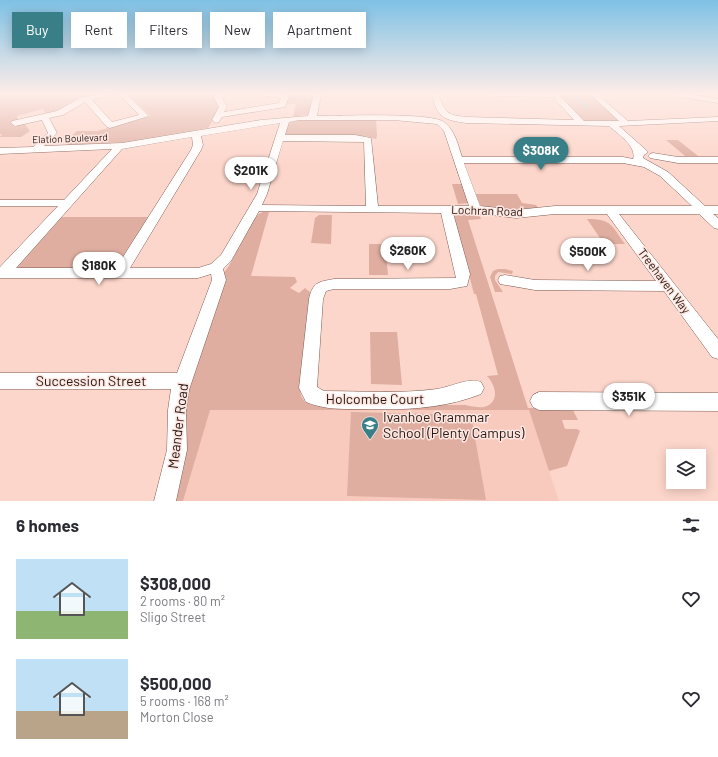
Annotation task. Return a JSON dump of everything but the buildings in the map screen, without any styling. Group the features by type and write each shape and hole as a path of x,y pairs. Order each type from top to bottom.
{"street":[{"path":"15,123 42,117"},
{"path":"35,150 53,133 44,117"},
{"path":"103,117 110,125 140,117"},
{"path":"213,131 212,127 218,117"},
{"path":"576,117 581,123"},
{"path":"619,117 627,124"},
{"name":"Elation Boulevard","path":"0,151 115,149 213,131 312,118 611,124 683,119 718,119"},
{"path":"444,120 476,210"},
{"name":"Meander Road","path":"165,501 177,450 178,405 182,381 212,274 225,267 226,258 262,194 280,138 283,121"},
{"path":"611,124 718,225"},
{"path":"120,273 196,150 198,143 196,134"},
{"path":"280,138 355,138 368,140 372,209"},
{"path":"1,273 67,203 115,149"},
{"path":"458,160 718,160"},
{"path":"0,203 67,203"},
{"name":"Lochran Road","path":"255,208 476,210 516,214 550,210 718,210"},
{"name":"Holcombe Court","path":"446,210 463,274 462,282 450,284 324,285 319,289 316,299 307,385 312,396 324,400 431,399 453,396 475,388"},
{"name":"Treehaven Way","path":"610,210 718,352"},
{"path":"1,273 212,274"},
{"path":"505,280 535,285 667,286"},
{"name":"Succession Street","path":"0,381 182,381"},
{"path":"539,401 718,402"}],"shaded area":[{"path":"0,117 17,117 18,120 12,124 15,127 24,123 30,131 21,137 0,137 2,134 0,134"},
{"path":"146,117 215,117 208,128 124,142 67,145 71,140 67,140 77,131 97,131"},
{"path":"580,117 615,117 619,121 583,121"},
{"path":"306,119 376,120 377,136 376,139 366,136 291,136 285,134 290,121"},
{"path":"666,140 678,140 698,156 685,156"},
{"path":"452,184 463,184 469,203 458,204"},
{"path":"475,194 517,194 522,203 536,205 538,208 508,210 486,207 479,203"},
{"path":"263,212 269,212 251,276 295,277 297,282 290,288 299,293 305,288 311,293 300,388 301,396 305,402 318,405 465,405 482,407 491,403 495,396 494,387 487,376 498,375 476,294 474,294 454,216 459,213 478,212 481,219 468,220 528,408 572,408 578,420 562,420 565,429 577,429 580,431 567,466 549,471 529,410 210,410 183,501 173,501 185,404 222,274 232,260 251,223 256,216"},
{"path":"319,215 332,215 331,244 311,243 315,218"},
{"path":"58,217 149,217 118,264 112,268 19,268 17,266"},
{"path":"587,219 602,220 610,224 625,244 604,244"},
{"path":"369,244 385,244 388,275 369,275"},
{"path":"498,269 513,271 512,274 498,272 495,276 495,280 503,292 495,292 490,277 493,271"},
{"path":"370,332 397,332 402,385 371,384"},
{"name":"Ivanhoe Grammar School (Plenty Campus)","path":"209,410 529,410 559,501 183,501"},
{"path":"351,412 471,415 486,500 347,496"}],"place":[{"name":"Ivanhoe Grammar School (Plenty Campus)","path":"370,440"}]}
